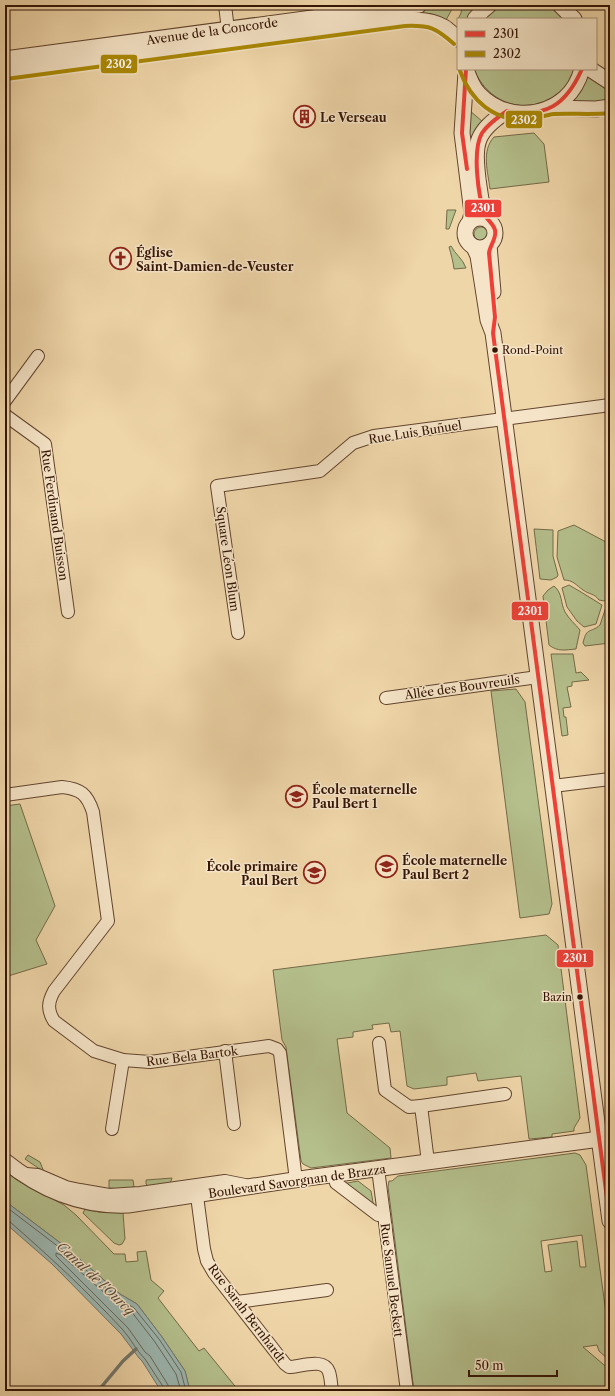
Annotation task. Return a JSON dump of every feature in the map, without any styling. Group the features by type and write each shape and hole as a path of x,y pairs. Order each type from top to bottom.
{"street":[{"path":"225,5 229,36"},
{"name":"Avenue de la Concorde","path":"5,73 229,36 379,9 419,5"},
{"path":"476,18 489,5"},
{"path":"560,5 575,14"},
{"name":"Avenue de la Concorde","path":"5,59 229,36 417,20 433,22 445,27 457,38"},
{"path":"466,70 471,83 479,94 492,104 518,114 534,113 550,108 566,98 578,83 582,70"},
{"path":"466,70 462,133 472,213 465,230 465,236 470,245 474,247 485,248 489,245 494,238 495,229 493,224 486,218 483,210 476,148 483,131 492,121 507,111"},
{"path":"592,70 610,82"},
{"path":"550,108 596,109 610,107"},
{"path":"470,221 477,218 486,218"},
{"path":"489,245 495,318 493,333"},
{"path":"474,247 478,256 488,320 493,333 505,418 538,677 609,1197 610,1221"},
{"path":"5,401 38,356"},
{"name":"Rue Luis Buñuel","path":"217,486 320,471 353,443 374,436 610,405"},
{"name":"Rue Ferdinand Buisson","path":"5,415 45,444 68,612"},
{"name":"Square Léon Blum","path":"217,486 238,633"},
{"name":"Allée des Bouvreuils","path":"386,698 538,677"},
{"path":"553,786 610,779"},
{"name":"Rue Bela Bartok","path":"5,795 62,787 79,791 84,795 90,803 93,812 108,921 54,991 50,999 48,1008 50,1015 58,1026 94,1051 123,1060 150,1062 269,1046 277,1049 280,1053 296,1180"},
{"path":"379,1043 385,1090 409,1107 505,1094"},
{"path":"225,1052 234,1124"},
{"path":"112,1129 123,1060"},
{"path":"421,1106 428,1162"},
{"name":"Boulevard Savorgnan de Brazza","path":"5,1161 40,1185 58,1193 81,1201 103,1205 128,1205 197,1196 296,1180 600,1139"},
{"name":"Rue Samuel Beckett","path":"378,1169 407,1391"},
{"path":"21,1173 38,1175 66,1187 109,1195 140,1193 225,1181 254,1187"},
{"path":"334,1175 336,1183 378,1215 384,1215"},
{"name":"Rue Sarah Bernhardt","path":"197,1196 204,1249 207,1261 214,1272 289,1367 319,1364 323,1365 328,1369 330,1374 332,1391"},
{"path":"237,1302 327,1290"}],"green space":[{"path":"469,5 473,8 473,11 468,18 458,18 462,6"},
{"path":"503,5 545,5 555,10 564,18 485,18"},
{"path":"418,8 452,8 446,20 432,14 417,13"},
{"path":"474,70 574,70 567,84 560,92 548,100 523,106 511,104 499,99 480,81"},
{"path":"587,76 610,88 610,100 577,105 573,103 572,100"},
{"path":"469,110 483,122 472,146 466,137"},
{"path":"534,133 544,144 549,182 490,189 486,155 490,143 494,137"},
{"path":"447,210 456,210 449,229 446,229"},
{"path":"481,227 486,229 488,234 486,239 481,241 476,239 474,234 476,229"},
{"path":"451,246 466,268 454,269 449,247"},
{"path":"574,525 606,542 610,546 610,597 604,601 599,600 595,596 585,592 572,582 564,580 557,557 558,531"},
{"path":"534,529 553,530 553,556 558,575 551,580 540,579"},
{"path":"569,585 602,605 596,624 584,627 577,621 567,607 562,588"},
{"path":"554,586 559,592 565,612 580,630 576,649 559,650 549,645 543,596"},
{"path":"610,605 610,643 585,646 583,643 586,634 600,625 606,607"},
{"path":"551,654 573,654 576,673 581,672 589,680 572,682 572,686 567,687 571,707 563,708 564,717 566,717 568,735 562,736"},
{"path":"516,689 525,702 552,904 549,914 520,918 491,691"},
{"path":"20,804 55,906 36,940 47,964 5,977 5,806"},
{"path":"546,935 558,945 580,1118 574,1128 574,1131 552,1134 552,1137 529,1139 521,1076 478,1081 476,1073 447,1077 447,1085 414,1089 407,1086 400,1031 391,1032 389,1023 372,1025 373,1029 353,1032 353,1037 337,1039 347,1113 390,1148 391,1158 311,1168 303,1164 301,1161 286,1047 282,1040 273,970"},
{"path":"575,1153 580,1155 586,1165 610,1337 610,1361 599,1351 597,1345 583,1347 610,1370 610,1391 414,1391 388,1187 389,1181 392,1181 398,1176","holes":["582,1235 586,1267 580,1267 577,1241 548,1245 552,1271 545,1272 541,1241"]},
{"path":"28,1155 40,1162 44,1172 25,1159"},
{"path":"5,1170 19,1181 64,1205 76,1215 114,1254 125,1254 126,1262 138,1261 137,1252 146,1251 151,1280 164,1291 158,1298 199,1351 204,1348 239,1391 190,1391 185,1371 137,1304 120,1294 67,1248 5,1201"},
{"path":"172,1178 170,1184 148,1186 146,1184 146,1180"},
{"path":"109,1180 133,1180 134,1187 122,1189 109,1188"},
{"path":"358,1181 371,1191 374,1208 342,1184"},
{"path":"85,1209 99,1212 123,1213 125,1239 122,1244 119,1245 114,1243 83,1213"}],"water":[{"name":"Canal de l'Ourcq","path":"5,1201 67,1248 120,1294 137,1304 185,1371 190,1391 161,1391 142,1361 121,1334 52,1264 5,1223"}],"waterway":[{"path":"98,1391 123,1361 136,1349"}],"transit line":[{"name":"2302","path":"6,79 405,26 427,27 442,34 454,44"},
{"name":"2301","path":"466,70 462,133 467,169"},
{"name":"2301","path":"582,70 569,92 562,100 553,106 544,110 533,112 521,113 507,111 490,124 482,133 479,141 477,150 477,173 482,207 486,217 493,225 495,230 495,236 489,253 495,317 493,333 610,1221"},
{"name":"2302","path":"460,71 470,91 477,100 494,113 504,117 527,120 554,114 610,113"}],"place":[{"name":"Le Verseau","path":"305,117"},
{"name":"Église Saint-Damien-de-Veuster","path":"121,259"},
{"name":"Rond-Point","path":"495,350"},
{"name":"École maternelle Paul Bert 1","path":"296,796"},
{"name":"École maternelle Paul Bert 2","path":"386,867"},
{"name":"École primaire Paul Bert","path":"314,873"},
{"name":"Bazin","path":"580,997"}]}
